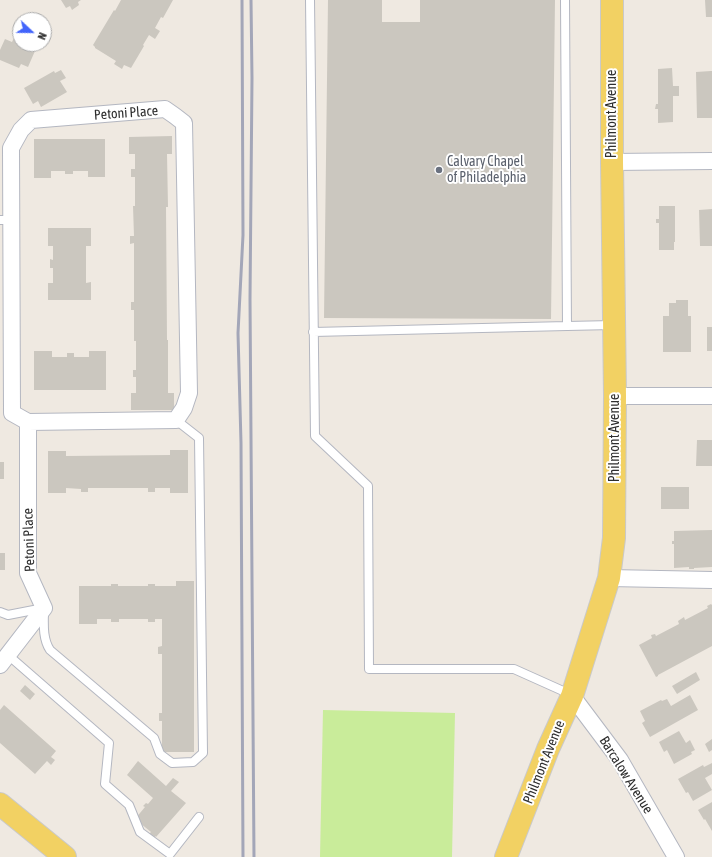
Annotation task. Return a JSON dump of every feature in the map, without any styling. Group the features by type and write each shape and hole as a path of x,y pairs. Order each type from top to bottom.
{"main road":[{"name":"Philmont Avenue","path":"506,857 548,749 572,696 609,578 614,538 615,396 612,162 612,0"},
{"path":"0,804 64,857"}],"street":[{"name":"Petoni Place","path":"44,608 28,573 28,422 12,413 6,220 11,148 21,130 31,120 165,109 184,123 189,393 184,408 176,420"},
{"path":"612,162 712,161"},
{"path":"615,396 712,396"},
{"path":"28,422 176,420"},
{"path":"609,578 712,580"},
{"path":"4,660 44,608"},
{"name":"Barcalow Avenue","path":"572,696 620,760 676,857"}],"lane":[{"path":"310,0 315,436 368,486 369,669 514,669 572,696"},
{"path":"565,0 567,326"},
{"path":"313,332 614,325"},
{"path":"0,612 8,615 44,608 45,638 47,646 50,650 154,738 160,754 172,763 193,762 203,753 199,438 176,420"},
{"path":"4,660 109,743 105,784 129,805 140,832 170,854 199,817"}],"green space":[{"path":"323,710 455,713 452,857 320,857"}],"building":[{"path":"61,0 81,0 78,2 79,5 72,10 70,6 66,8"},
{"path":"121,0 173,0 163,18 161,17 155,28 160,31 155,39 149,35 131,68 124,65 122,69 114,64 116,61 95,48 93,45"},
{"name":"Calvary Chapel of Philadelphia","path":"328,0 382,0 382,22 420,22 420,0 555,0 551,319 324,318"},
{"path":"705,0 712,0 712,17 706,17"},
{"path":"5,39 12,42 12,52 35,52 28,67 21,64 19,68 0,60 0,50"},
{"path":"672,68 673,86 679,86 679,96 673,96 673,122 658,123 658,109 655,109 656,104 658,104 658,69"},
{"path":"61,70 66,78 60,81 67,92 41,107 38,101 33,104 24,88 54,71 55,73"},
{"path":"712,71 712,118 697,118 696,72"},
{"path":"172,136 172,154 167,154 168,207 166,207 168,393 174,393 174,410 131,410 131,393 136,393 136,377 133,377 133,370 136,370 136,341 134,341 134,310 131,310 131,302 134,302 134,243 130,244 130,236 134,236 133,206 135,206 135,177 131,177 131,169 135,169 135,154 129,154 129,137"},
{"path":"34,139 105,139 105,177 88,177 88,171 73,171 73,174 65,174 65,171 51,171 51,178 34,178"},
{"path":"659,206 675,206 674,250 659,250 659,223 656,223 656,219 659,219"},
{"path":"712,209 712,246 700,246 699,210"},
{"path":"48,228 91,228 91,246 86,246 86,283 91,282 91,300 48,300 48,283 53,283 53,268 50,268 50,259 53,260 53,246 48,246"},
{"path":"676,300 688,300 688,316 691,316 691,352 663,352 663,316 669,316 669,303 676,303"},
{"path":"707,327 712,327 712,351 707,351"},
{"path":"34,351 52,351 52,357 67,357 67,353 74,353 74,357 89,357 89,351 106,351 106,390 34,390"},
{"path":"697,440 712,440 712,466 696,466"},
{"path":"170,450 188,450 188,493 170,493 170,488 155,488 155,492 148,492 148,488 88,488 88,492 81,492 81,489 66,488 66,493 48,493 48,451 66,451 66,456 170,455"},
{"path":"0,462 4,462 4,479 0,479"},
{"path":"661,487 689,487 689,509 661,509"},
{"path":"712,530 712,567 694,569 689,569 689,567 674,568 674,544 672,544 672,541 674,541 674,531"},
{"path":"0,553 5,553 5,570 0,570"},
{"path":"176,581 194,581 194,752 162,752 162,721 159,721 159,713 162,713 162,654 158,654 158,647 162,646 162,619 155,619 155,622 148,622 148,619 119,619 119,622 111,622 111,619 97,619 97,624 79,624 79,586 111,586 111,584 118,584 118,586 148,586 148,584 155,584 155,586 176,586"},
{"path":"711,604 712,646 656,677 639,645 652,638 651,635 655,634 656,636 679,624 678,621 684,617 685,620 708,608 707,606"},
{"path":"696,672 700,680 677,694 672,686"},
{"path":"25,685 35,694 30,700 20,691"},
{"path":"690,695 698,710 650,737 642,723 645,721 640,711 661,700 667,699 671,706"},
{"path":"4,705 56,751 51,757 55,760 51,765 47,761 35,774 0,743 0,710"},
{"path":"679,731 686,743 690,740 695,750 691,752 692,754 674,764 667,750 664,752 659,742"},
{"path":"712,739 712,750 709,752 705,744"},
{"path":"138,761 166,786 173,778 179,782 171,791 186,803 154,838 149,834 151,832 135,819 145,807 143,806 146,803 148,804 153,798 127,775"},
{"path":"712,763 712,774 705,778 712,790 693,801 688,792 686,793 678,779 703,765 704,767"},
{"path":"712,802 712,831 698,810"}],"railway":[{"path":"242,0 243,235 238,333 241,443 243,857"},
{"path":"251,0 252,78 250,299 254,857"}],"place":[{"name":"Calvary Chapel of Philadelphia","path":"439,170"}]}
